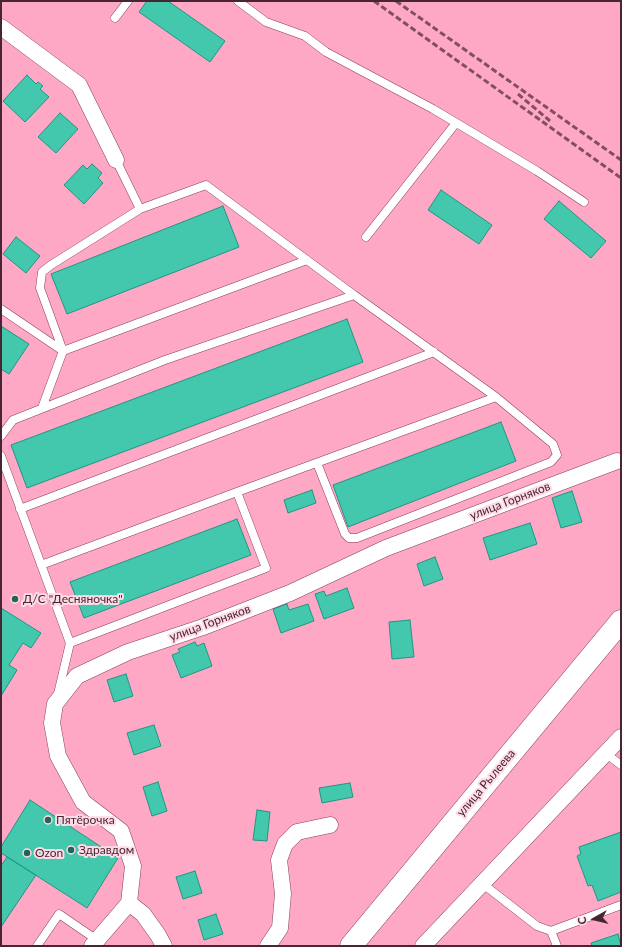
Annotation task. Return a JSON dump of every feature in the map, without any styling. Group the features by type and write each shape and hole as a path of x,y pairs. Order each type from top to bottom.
{"main road":[{"name":"улица Рылеева","path":"351,946 621,621"}],"street":[{"path":"1,27 79,85 116,160"},
{"name":"улица Горняков","path":"129,903 133,866 121,831 83,802 58,756 52,723 55,704 77,676 128,652 203,627 290,593 386,548 617,461"},
{"path":"423,946 621,737"},
{"path":"268,946 280,928 283,894 279,860 285,844 297,832 330,825"},
{"path":"99,938 129,903 143,914 164,946"}],"lane":[{"path":"115,18 128,1"},
{"path":"238,1 266,22 305,36 326,52 456,123 537,171 584,202"},
{"path":"366,237 456,123"},
{"path":"116,160 140,209"},
{"path":"42,408 63,351 40,288 42,272 140,209 206,185 354,295 496,397 553,444 557,455 551,462 357,538 349,538 345,534 317,463"},
{"path":"63,351 307,260"},
{"path":"1,436 13,420 42,408 164,360 354,295"},
{"path":"1,310 63,351"},
{"path":"20,509 434,352"},
{"path":"41,565 496,397"},
{"path":"1,456 70,643 55,704"},
{"path":"70,643 266,568 237,492"},
{"path":"605,753 621,765"},
{"path":"483,884 537,926 551,931 621,905"},
{"path":"37,946 59,914 99,938"},
{"path":"551,931 557,946"}],"building":[{"path":"147,1 168,1 225,41 210,62 139,12"},
{"path":"27,75 36,84 38,82 43,86 40,89 49,97 25,122 3,101"},
{"path":"60,113 78,129 56,153 38,137"},
{"path":"92,164 102,173 98,178 103,183 84,204 64,185 83,165 87,169"},
{"path":"441,190 492,225 479,244 428,210"},
{"path":"559,201 606,241 591,258 544,219"},
{"path":"223,206 239,247 67,314 51,274"},
{"path":"16,237 40,256 26,273 3,254"},
{"path":"347,319 363,362 27,488 11,445"},
{"path":"1,326 29,344 9,374 1,369"},
{"path":"501,422 516,461 348,527 333,485"},
{"path":"312,490 316,503 288,513 284,500"},
{"path":"572,491 582,522 561,528 552,498"},
{"path":"237,519 251,555 84,618 70,582"},
{"path":"530,523 537,544 490,560 483,538"},
{"path":"435,557 443,579 424,586 417,564"},
{"path":"347,588 354,608 324,619 315,594 324,591 326,596"},
{"path":"287,604 289,610 308,604 314,621 281,633 273,609"},
{"path":"1,608 41,633 31,648 23,643 9,665 17,670 1,696"},
{"path":"410,620 414,657 392,659 389,622"},
{"path":"195,642 197,646 204,643 212,666 181,678 172,655 180,652 178,649"},
{"path":"126,674 133,696 114,702 107,680"},
{"path":"154,725 161,746 134,755 127,733"},
{"path":"158,782 167,811 152,816 143,787"},
{"path":"350,783 353,797 322,803 319,788"},
{"path":"30,800 118,858 87,908 1,853 1,847"},
{"path":"257,810 270,812 267,841 253,840"},
{"path":"621,832 621,892 598,901 592,885 588,886 577,856 581,854 579,847"},
{"path":"7,857 36,875 1,927 1,866"},
{"path":"195,871 202,893 183,899 176,877"},
{"path":"216,914 223,934 204,940 198,920"},
{"path":"618,934 621,946 592,946 591,943"}],"railway":[{"path":"374,1 621,178"},
{"path":"396,1 621,160"},
{"path":"518,94 550,121"}],"place":[{"name":"Д/С \"Десняночка\"","path":"15,599"},
{"name":"Пятёрочка","path":"48,820"},
{"name":"Здравдом","path":"71,850"},
{"name":"Ozon","path":"27,853"}]}
